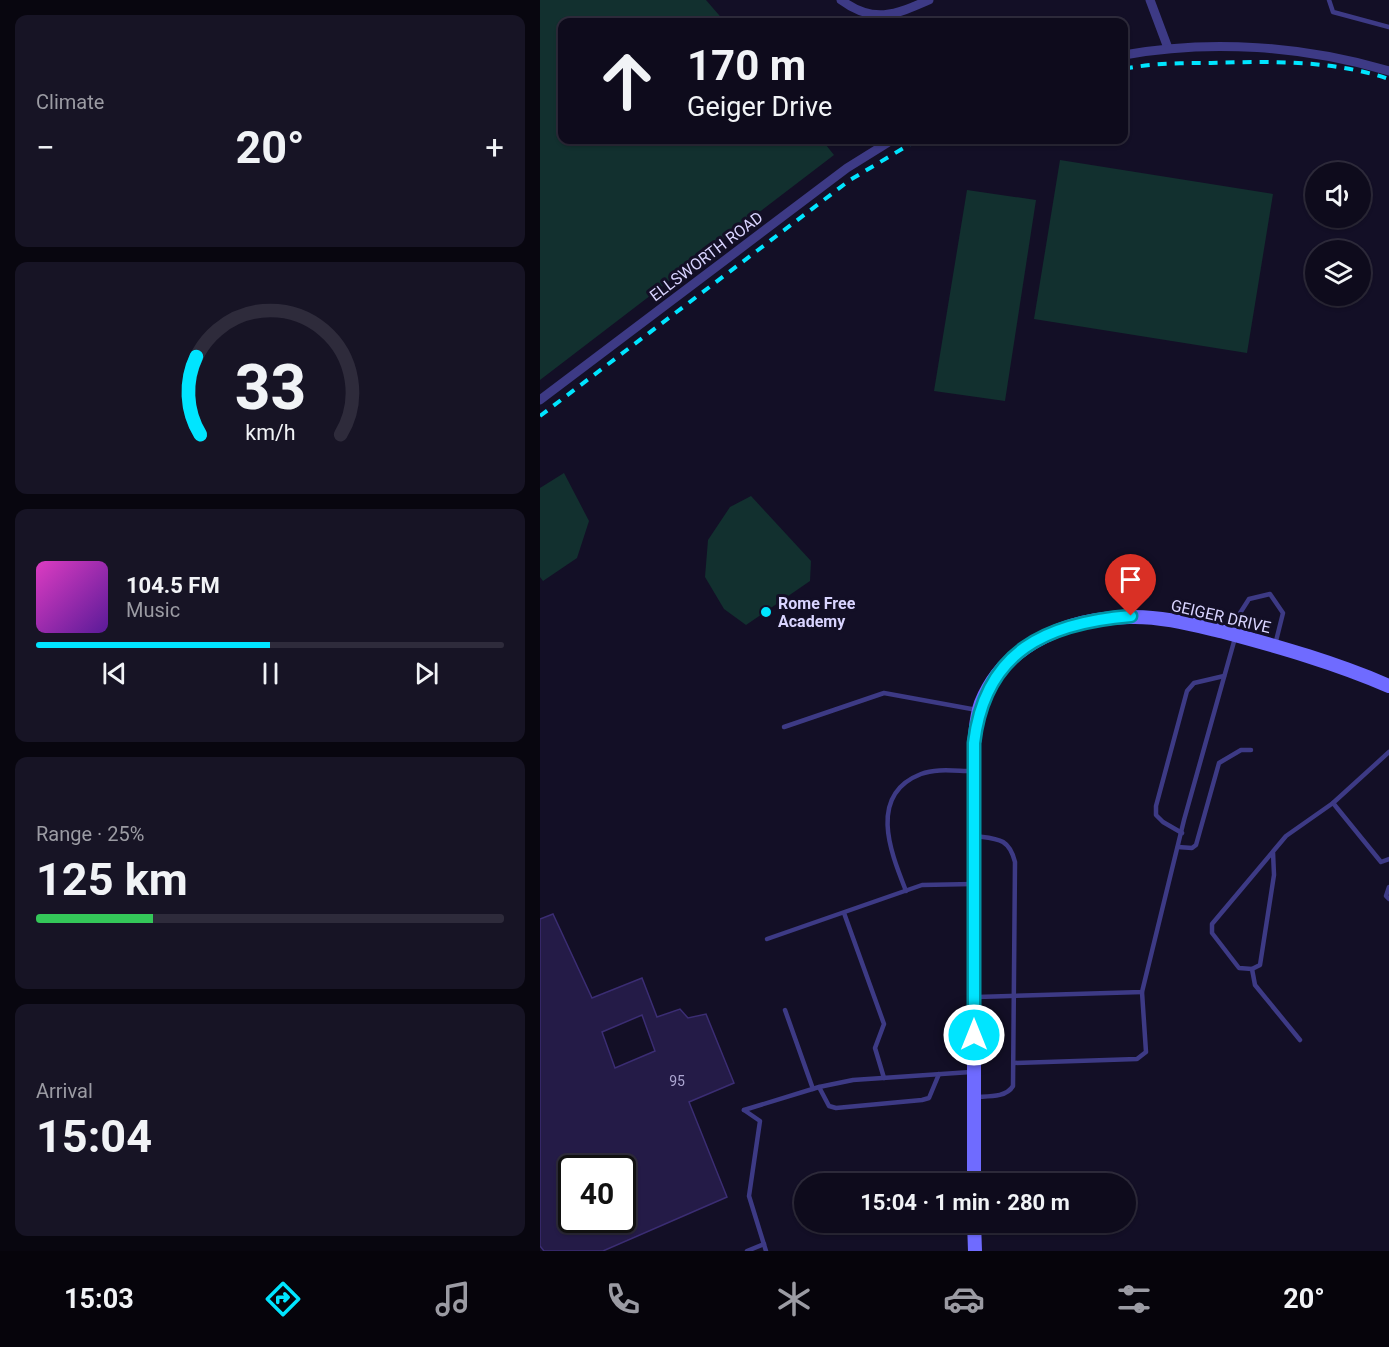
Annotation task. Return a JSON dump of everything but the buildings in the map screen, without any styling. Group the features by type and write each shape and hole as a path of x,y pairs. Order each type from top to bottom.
{"street":[{"path":"841,0 852,9 867,15 886,16 929,0"},
{"path":"1150,0 1168,48"},
{"path":"1128,54 1168,48 1242,47 1300,52 1363,63 1389,71"},
{"name":"ELLSWORTH ROAD","path":"540,400 847,168 886,144"},
{"name":"GEIGER DRIVE","path":"974,1173 973,771 978,715 991,684 1010,660 1028,645 1057,630 1102,619 1131,616 1154,618 1275,645 1389,686"},
{"path":"974,1233 975,1251"}],"lane":[{"path":"1329,0 1333,12 1389,27"},
{"path":"1014,1064 1137,1059 1146,1052 1142,992 1224,676 1231,634 1249,598 1270,594 1283,614 1275,645"},
{"path":"1182,833 1156,815 1156,807 1184,702 1187,691 1194,683 1224,676"},
{"path":"784,727 884,693 978,715"},
{"path":"1178,847 1192,848 1196,845 1219,763 1241,750 1251,750"},
{"path":"1273,852 1274,874 1260,965 1252,969 1239,968 1212,933 1212,924 1286,836 1333,803 1389,752"},
{"path":"906,891 887,836 886,822 890,804 898,790 908,780 922,773 973,771"},
{"path":"1333,803 1381,862 1389,859"},
{"path":"973,836 1001,840 1012,850 1015,862 1013,1086 1010,1091 1001,1095 974,1098"},
{"path":"767,939 922,885 973,884"},
{"path":"1389,887 1386,896 1389,899"},
{"path":"844,913 884,1024 875,1048 884,1078"},
{"path":"1252,969 1254,985 1300,1040"},
{"path":"973,997 1142,992"},
{"path":"786,1010 813,1089"},
{"path":"766,1251 749,1197 760,1121 744,1110 819,1087 853,1080 974,1072"},
{"path":"819,1087 829,1106 836,1108 922,1100 929,1098 939,1074"},
{"path":"747,1251 764,1244"}],"green space":[{"path":"540,0 706,0 722,18 558,18 558,144 825,144 834,155 540,380"},
{"path":"1060,160 1273,194 1247,353 1034,319"},
{"path":"967,190 1036,200 1005,401 934,391"},
{"path":"564,473 589,521 577,558 543,581 540,577 540,488"},
{"path":"751,496 811,561 810,581 746,625 724,609 705,577 708,540 730,507"}],"railway":[{"path":"1128,68 1167,64 1278,62 1345,68 1389,79"},
{"path":"540,416 850,180 910,144"}],"place":[{"name":"Rome Free Academy","path":"766,612"}],"route":[{"path":"974,1035 972,809 974,743 981,704 991,684 1010,660 1028,645 1057,630 1102,619 1131,616"}]}
